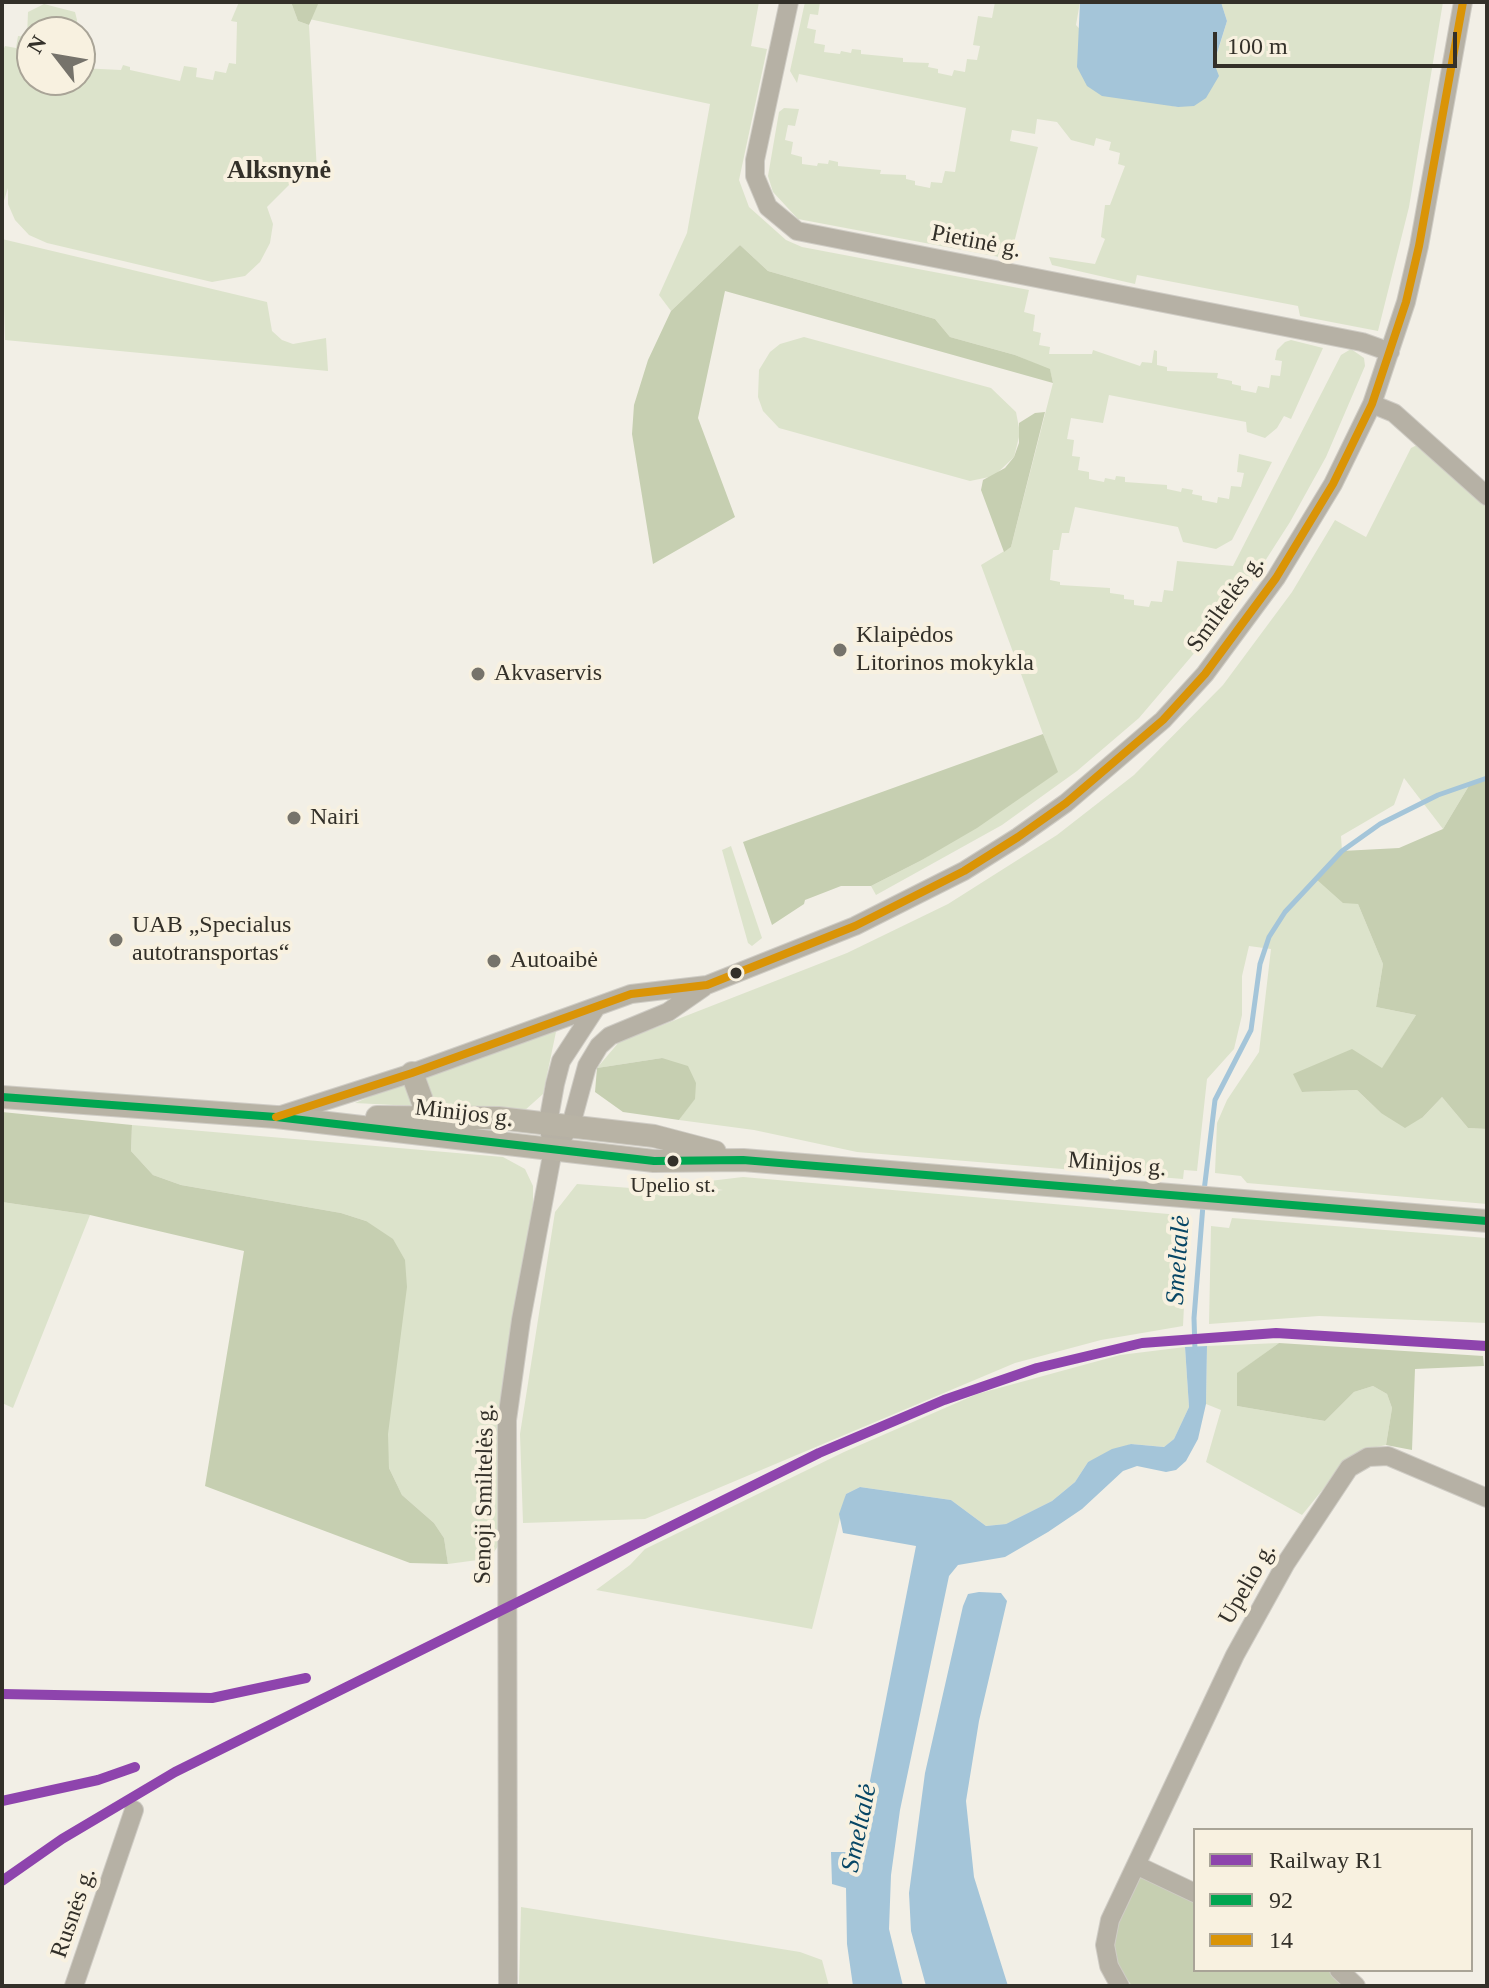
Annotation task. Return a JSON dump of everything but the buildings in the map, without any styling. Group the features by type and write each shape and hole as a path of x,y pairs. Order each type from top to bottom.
{"main road":[{"path":"412,1073 428,1117"},
{"name":"Minijos g.","path":"2,1097 276,1117 654,1161 743,1160 1487,1221"},
{"name":"Minijos g.","path":"276,1117 498,1118 654,1136 743,1160"}],"street":[{"name":"Pietinė g.","path":"789,2 755,160 755,176 768,207 797,231 1340,337 1390,352"},
{"name":"Smiltelės g.","path":"707,985 855,926 964,871 1066,803 1116,763 1163,720 1239,631 1313,518 1372,404 1390,352 1419,246 1463,2"},
{"path":"1372,404 1394,413 1487,496"},
{"path":"276,1117 412,1073 631,994 707,985"},
{"path":"553,1150 571,1125 587,1066 599,1046 610,1036 668,1012 707,985"},
{"path":"553,1150 548,1123 561,1061 595,1009"},
{"name":"Senoji Smiltelės g.","path":"508,1986 507,1420 521,1320 553,1150"},
{"name":"Upelio g.","path":"1120,1986 1109,1966 1105,1945 1110,1920 1235,1655 1286,1563 1349,1468 1368,1457 1388,1456 1487,1498"},
{"name":"Rusnės g.","path":"74,1986 134,1810"},
{"path":"1136,1865 1193,1892"},
{"path":"1341,1972 1356,1986"}],"green space":[{"path":"239,2 291,2 298,21 309,25 317,172 298,176 267,207 273,224 270,243 260,262 245,276 212,282 47,243 29,235 15,220 8,204 8,188 2,207 2,53 5,46 16,48 16,96 96,96 96,69 121,70 123,65 130,67 130,70 180,81 184,66 197,68 196,77 213,80 215,71 226,73 229,63 236,64 237,22 231,21"},
{"path":"291,2 319,2 309,25 298,21"},
{"path":"319,2 759,2 751,46 767,49 739,180 749,207 786,240 802,247 1029,290 1024,312 1035,315 1033,331 1041,333 1039,345 1050,347 1049,354 1092,354 1093,350 1140,366 1142,362 1152,363 1154,350 1157,351 1157,365 1167,367 1167,371 1218,373 1217,378 1232,381 1232,384 1241,386 1241,390 1256,393 1258,386 1269,388 1271,375 1280,376 1282,361 1275,360 1277,350 1285,342 1291,340 1323,348 1291,419 1284,416 1277,428 1265,438 1247,432 1246,422 1109,395 1103,423 1071,418 1067,439 1074,440 1072,456 1080,457 1078,470 1089,472 1089,479 1104,482 1105,478 1115,480 1116,476 1125,477 1125,482 1167,485 1167,489 1181,492 1182,488 1193,490 1192,494 1202,496 1202,500 1217,503 1218,497 1229,499 1231,486 1241,487 1244,473 1237,472 1239,454 1272,462 1232,540 1216,549 1183,542 1178,527 1075,507 1069,533 1062,533 1059,550 1053,550 1050,580 1060,582 1060,585 1110,588 1110,593 1134,600 1134,605 1149,607 1151,601 1162,602 1164,590 1173,591 1177,561 1233,566 1341,355 1351,349 1364,358 1365,366 1326,457 1290,522 1242,597 1139,718 1077,771 1002,825 876,895 871,886 922,860 1057,772 981,565 1011,547 1053,383 1050,370 1015,355 950,337 935,319 768,271 740,245 671,311 659,295 687,233 710,104 309,19"},
{"path":"805,2 820,2 818,15 810,14 807,28 816,30 814,43 825,45 824,52 840,54 841,51 851,53 852,49 861,50 861,54 903,58 903,62 929,63 928,67 938,69 938,73 952,76 954,70 965,72 967,59 977,60 980,46 973,45 978,16 992,18 995,2 1080,2 1076,25 1144,100 1178,107 1214,64 1227,21 1221,2 1443,2 1409,207 1378,331 1300,316 1298,306 1137,275 1135,284 1052,265 1049,257 1095,264 1105,239 1101,237 1105,205 1110,205 1125,166 1118,164 1120,153 1109,150 1111,142 1096,138 1094,146 1071,140 1057,122 1037,119 1035,134 1012,130 1010,141 1038,147 1010,259 798,219 773,192 768,176 779,112 784,108 799,109 795,126 788,125 785,140 793,142 791,154 802,157 802,164 817,166 818,163 828,164 829,160 838,162 838,166 881,170 880,174 906,175 906,179 915,181 915,185 930,188 931,182 942,183 945,171 955,172 966,108 799,74 797,83 790,71"},
{"path":"44,4 75,12 76,16 28,16 28,12"},
{"path":"2,239 267,302 272,331 282,340 293,344 326,338 328,371 5,340"},
{"path":"740,245 768,271 935,319 950,337 1015,355 1050,369 1053,383 725,291 698,418 735,517 653,564 632,434 634,405 648,360 671,311"},
{"path":"804,337 991,388 1016,412 1020,433 1014,457 994,476 970,481 779,428 763,411 758,397 759,370 770,352 780,344"},
{"path":"1045,412 1011,547 1004,552 981,490 983,480 1005,468 1014,457 1019,443 1019,423 1035,413"},
{"path":"1423,446 1487,508 1487,778 1470,784 1443,829 1404,778 1394,805 1341,836 1342,851 1315,878 1358,904 1383,964 1376,1007 1416,1015 1382,1069 1302,1092 1357,1090 1381,1113 1423,1117 1442,1097 1468,1128 1487,1129 1487,1204 1247,1183 1241,1176 1215,1173 1217,1123 1227,1100 1259,1052 1271,949 1249,946 1242,976 1242,1015 1234,1049 1207,1079 1197,1171 1184,1170 1183,1179 857,1152 754,1130 679,1120 695,1098 662,1058 597,1068 619,1042 847,953 948,904 1057,835 1134,775 1223,685 1292,592 1335,520 1366,537 1411,448"},
{"path":"1043,734 1058,772 977,828 922,860 871,886 841,886 805,900 804,904 772,925 743,842"},
{"path":"1487,778 1487,1129 1468,1128 1442,1097 1423,1117 1405,1128 1381,1113 1357,1090 1302,1092 1293,1074 1352,1049 1382,1068 1416,1015 1376,1007 1383,964 1358,904 1343,903 1315,878 1342,851 1399,848 1443,829 1470,784"},
{"path":"731,846 762,938 752,946 748,943 722,850"},
{"path":"557,1027 543,1094 524,1111 438,1103 429,1098 419,1077"},
{"path":"662,1058 688,1066 696,1083 695,1099 679,1120 623,1112 595,1092 597,1068"},
{"path":"409,1080 413,1106 355,1103"},
{"path":"2,1112 132,1125 131,1151 153,1175 181,1185 341,1213 366,1221 393,1239 405,1260 407,1287 388,1434 389,1468 402,1495 434,1523 444,1538 448,1564 410,1563 205,1486 244,1251 90,1215 2,1202"},
{"path":"132,1125 503,1157 525,1169 533,1186 533,1205 499,1419 498,1546 494,1552 485,1559 448,1564 444,1538 434,1523 402,1495 389,1468 366,1221 341,1213 181,1185 153,1175 131,1151"},
{"path":"743,1177 1180,1215 1180,1223 1188,1224 1183,1326 1101,1340 1015,1363 645,1519 523,1523 520,1434 555,1212 577,1184 698,1193 723,1190 700,1187 701,1182"},
{"path":"2,1202 90,1215 13,1408 2,1403"},
{"path":"1232,1218 1487,1238 1487,1323 1319,1316 1209,1324 1211,1226 1229,1228"},
{"path":"1279,1343 1238,1373 1237,1406 1325,1421 1354,1392 1373,1386 1387,1394 1392,1408 1386,1445 1362,1450 1342,1466 1302,1515 1206,1462 1221,1410 1206,1404 1207,1346"},
{"path":"1279,1343 1483,1356 1484,1366 1415,1369 1412,1450 1386,1445 1392,1408 1387,1394 1373,1386 1354,1392 1325,1421 1237,1406 1237,1373"},
{"path":"1185,1347 1189,1407 1174,1439 1164,1447 1131,1444 1088,1462 1075,1482 1052,1501 1006,1524 986,1526 951,1500 860,1487 846,1494 812,1629 596,1590 630,1565 645,1549 844,1452 977,1394 1120,1355"},
{"path":"1138,1872 1193,1899 1193,1972 1331,1972 1348,1986 1132,1986 1109,1955 1113,1924"},
{"path":"521,1907 800,1952 822,1960 829,1986 519,1986"}],"water":[{"path":"1080,2 1221,2 1227,21 1214,63 1219,76 1206,98 1194,106 1178,107 1102,96 1087,86 1077,67"},
{"path":"1207,1346 1206,1404 1198,1439 1186,1461 1176,1470 1166,1472 1137,1466 1123,1471 1082,1509 1048,1532 1005,1557 958,1565 949,1576 900,1810 891,1875 889,1929 903,1986 853,1986 847,1944 846,1888 832,1884 831,1852 856,1852 916,1546 843,1533 839,1514 846,1494 860,1487 951,1500 986,1526 1006,1524 1052,1501 1075,1482 1088,1462 1112,1449 1131,1444 1164,1447 1174,1439 1189,1407 1185,1347"},
{"path":"1001,1593 1007,1601 979,1721 966,1801 974,1877 1008,1986 926,1986 911,1931 909,1893 925,1773 963,1606 968,1594"}],"waterway":[{"name":"Smeltalė","path":"1204,1191 1215,1100 1251,1030 1260,964 1269,937 1285,912 1342,851 1380,824 1438,795 1487,778"},
{"name":"Smeltalė","path":"1195,1351 1194,1318 1203,1205"}],"rail line":[{"name":"R1","path":"2,1881 62,1839 175,1772 819,1453 944,1400 1037,1368 1142,1343 1276,1333 1487,1346"},
{"name":"R1","path":"2,1694 212,1698 306,1678"},
{"name":"R1","path":"2,1801 98,1780 135,1767"}],"transit line":[{"name":"14","path":"276,1117 412,1073 631,994 707,985 855,926 964,871 1018,837 1066,803 1163,720 1205,674 1276,578 1333,484 1372,404 1406,302 1419,246 1463,2"},
{"name":"92","path":"2,1097 276,1117 654,1161 743,1160 1487,1221"}],"place":[{"name":"Klaipėdos Litorinos mokykla","path":"840,650"},
{"name":"Akvaservis","path":"478,674"},
{"name":"Nairi","path":"294,818"},
{"name":"UAB „Specialus autotransportas“","path":"116,940"},
{"name":"Autoaibė","path":"494,961"},
{"name":"Upelio st.","path":"673,1161"}],"district":[{"name":"Alksnynė","path":"279,171"}]}
